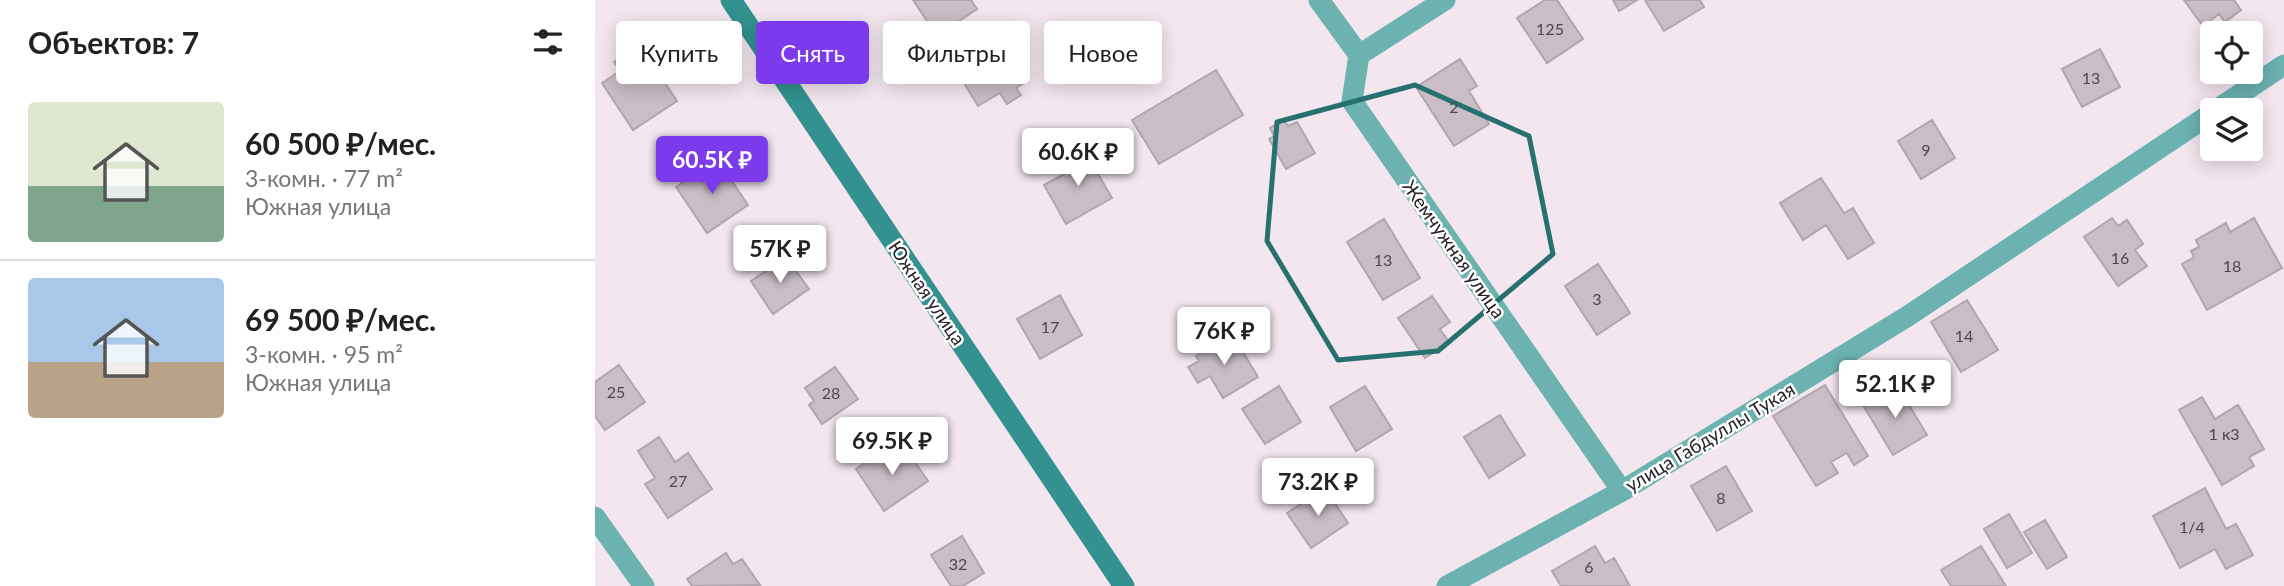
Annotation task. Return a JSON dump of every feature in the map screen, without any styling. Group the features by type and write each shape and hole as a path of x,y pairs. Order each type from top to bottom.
{"street":[{"name":"Южная улица","path":"731,0 1123,586"},
{"path":"1319,0 1359,55 1445,0"},
{"name":"Жемчужная улица","path":"1359,55 1352,101 1622,491"},
{"name":"улица Габдуллы Тукая","path":"2234,98 2284,65"},
{"name":"улица Габдуллы Тукая","path":"1447,586 1622,491 1908,316 2200,120"},
{"path":"595,517 644,586"}],"highlighted area":[{"path":"1415,85 1529,136 1553,254 1438,351 1338,360 1267,241 1277,122"}],"building":[{"path":"913,0 971,0 977,9 959,21 927,21"},
{"path":"1545,0 1557,0 1583,39 1547,63 1517,18"},
{"path":"1613,0 1637,0 1619,11"},
{"path":"1645,0 1700,0 1704,7 1664,31"},
{"path":"2184,0 2234,0 2241,10 2226,21 2219,14 2210,21 2200,22"},
{"path":"2100,49 2120,87 2082,107 2062,69"},
{"path":"1460,59 1477,86 1469,91 1489,124 1454,146 1416,87"},
{"path":"1216,70 1243,115 1159,164 1132,120"},
{"path":"616,74 616,84 666,84 677,101 633,130 602,83"},
{"path":"965,84 1023,84 1016,88 1021,95 1007,104 1000,93 978,106"},
{"path":"1284,120 1288,126 1297,122 1315,153 1286,169 1269,139 1274,136 1270,128"},
{"path":"1932,120 1955,158 1921,179 1898,141"},
{"path":"1084,150 1112,198 1066,224 1044,185 1068,172 1062,162"},
{"path":"717,159 748,205 707,233 676,187"},
{"path":"1821,178 1844,213 1853,208 1874,243 1848,259 1826,225 1803,240 1780,203"},
{"path":"2112,218 2118,226 2127,220 2143,244 2135,250 2147,266 2118,286 2084,237"},
{"path":"2254,218 2282,268 2207,310 2182,264 2194,257 2191,251 2199,247 2196,240 2226,223 2230,232"},
{"path":"1384,219 1420,278 1383,300 1347,242"},
{"path":"786,257 809,289 773,314 751,281"},
{"path":"1598,264 1630,313 1597,335 1565,286"},
{"path":"1060,295 1082,335 1040,359 1017,319"},
{"path":"1432,296 1450,322 1440,329 1449,342 1425,358 1398,318"},
{"path":"1967,300 1998,350 1961,372 1931,322"},
{"path":"1232,334 1258,377 1223,398 1210,376 1198,383 1188,367 1199,361 1196,356"},
{"path":"619,365 645,402 605,430 595,416 595,382"},
{"path":"835,367 858,399 822,424 809,405 814,401 805,388"},
{"path":"1825,385 1868,456 1854,465 1847,453 1831,462 1838,473 1816,486 1773,416"},
{"path":"1897,385 1927,435 1893,455 1863,405"},
{"path":"1279,386 1301,422 1265,444 1242,409"},
{"path":"1365,386 1392,429 1356,451 1330,407"},
{"path":"2202,397 2215,419 2238,405 2264,449 2249,457 2254,466 2222,485 2179,410"},
{"path":"1500,415 1525,455 1489,478 1464,437"},
{"path":"659,437 675,462 688,453 712,489 668,518 645,484 655,478 638,451"},
{"path":"904,446 928,481 884,511 856,469 881,452 885,458"},
{"path":"1726,466 1752,511 1717,531 1691,486"},
{"path":"1325,488 1348,523 1311,548 1287,513"},
{"path":"2205,488 2226,529 2236,524 2253,555 2226,569 2215,549 2180,568 2153,516"},
{"path":"2009,514 2032,553 2007,568 1984,529"},
{"path":"2045,520 2067,557 2047,569 2024,532"},
{"path":"962,536 984,573 963,586 951,586 931,555"},
{"path":"1595,546 1605,563 1614,558 1630,586 1561,586 1552,571"},
{"path":"1981,546 2006,586 1951,586 1941,570"},
{"path":"726,553 733,564 742,559 760,585 692,586 687,579"}]}
